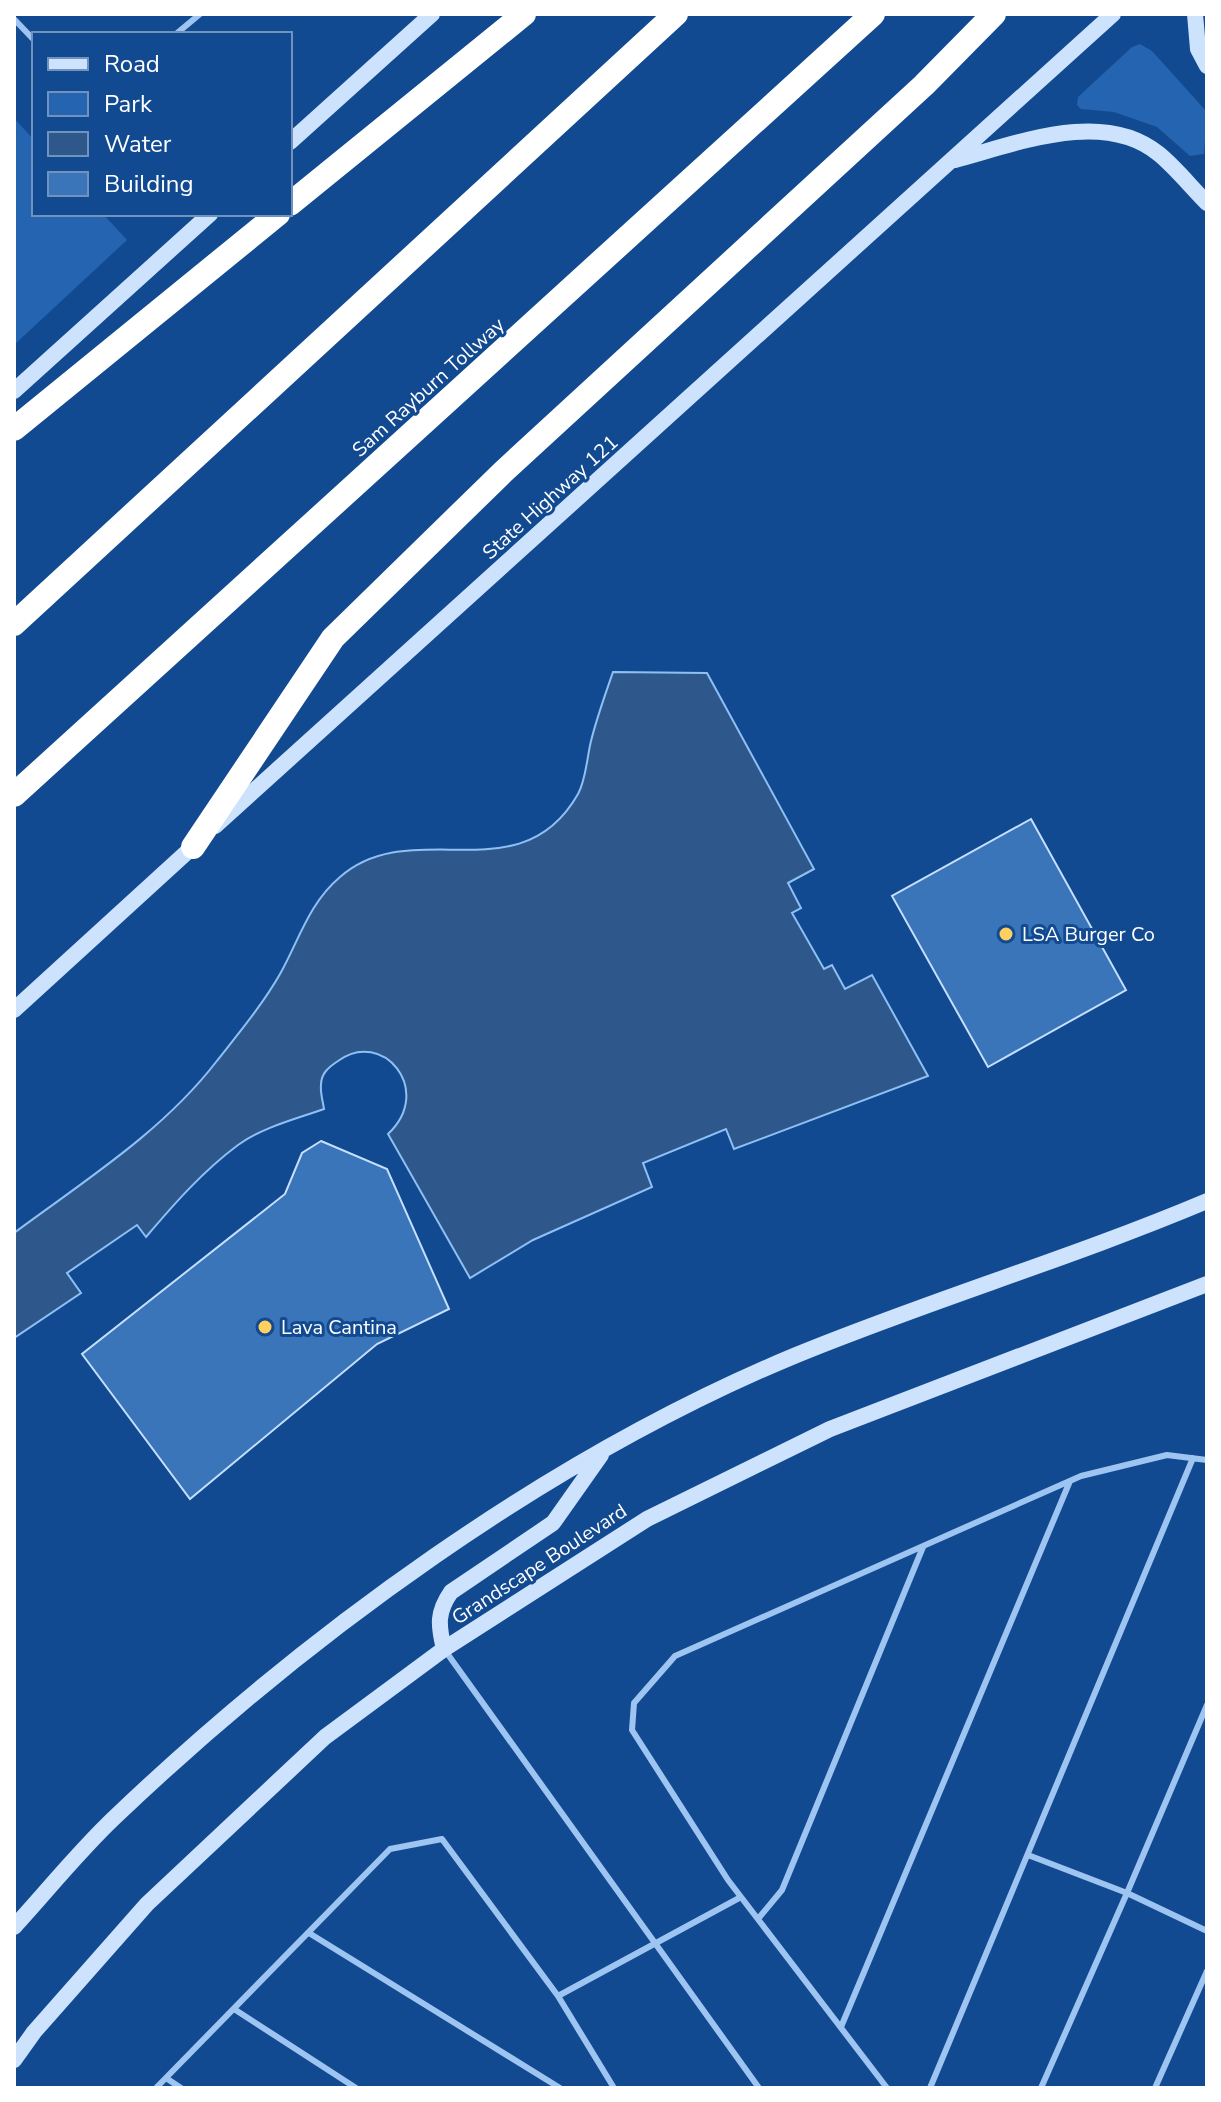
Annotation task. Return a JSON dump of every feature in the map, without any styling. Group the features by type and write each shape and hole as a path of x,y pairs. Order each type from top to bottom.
{"highway":[{"path":"292,202 524,14"},
{"path":"14,624 676,14"},
{"name":"Sam Rayburn Tollway","path":"14,795 873,14"},
{"path":"193,847 333,638 503,472 924,85 994,14"},
{"path":"14,429 276,216"}],"street":[{"path":"292,140 432,14"},
{"name":"State Highway 121","path":"14,1010 1113,14"},
{"path":"1195,14 1198,49 1207,66"},
{"path":"954,160 1051,134 1114,132 1157,152 1207,203"},
{"path":"14,391 208,216"},
{"path":"14,1927 112,1819 221,1721 430,1559 607,1447 793,1357 1207,1201"},
{"name":"Grandscape Boulevard","path":"14,2060 34,2032 147,1904 325,1737 444,1649 647,1519 830,1429 1207,1284"},
{"path":"444,1649 438,1625 440,1607 451,1592 553,1523 607,1447"}],"lane":[{"path":"178,32 200,14"},
{"path":"14,19 32,38"},
{"path":"887,2088 741,1897 632,1730 634,1703 675,1656 1070,1481 1167,1455 1207,1460"},
{"path":"930,2088 1193,1458"},
{"path":"841,2027 1070,1481"},
{"path":"758,1919 782,1890 923,1546"},
{"path":"444,1649 759,2088"},
{"path":"1041,2088 1207,1705"},
{"path":"156,2088 390,1849 442,1839 558,1996 614,2088"},
{"path":"1028,1855 1127,1893 1207,1931"},
{"path":"558,1996 741,1897"},
{"path":"309,1933 560,2088"},
{"path":"1155,2088 1207,1971"},
{"path":"234,2009 356,2088"},
{"path":"166,2078 181,2088"}],"green space":[{"path":"1140,44 1152,51 1207,112 1204,154 1190,156 1157,127 1114,112 1081,109 1077,105 1078,97 1132,47"},
{"path":"14,118 32,138 32,216 105,216 127,240 14,345"}],"water":[{"path":"613,672 707,673 814,869 788,883 801,908 792,913 824,969 832,965 845,989 872,975 928,1076 734,1149 726,1129 643,1163 652,1187 533,1240 470,1278 388,1134 401,1117 406,1099 404,1083 397,1069 386,1058 371,1052 355,1053 338,1061 324,1074 321,1088 324,1109 269,1128 238,1145 178,1200 146,1237 137,1225 67,1273 81,1293 14,1338 14,1233 121,1154 195,1087 266,996 312,910 340,877 369,859 400,851 496,848 527,841 554,824 581,788 593,732"}],"building":[{"path":"1031,819 1126,990 988,1067 892,896"},
{"name":"Lava Cantina","path":"321,1141 387,1169 449,1309 377,1344 190,1499 82,1354 285,1194 302,1153"}],"place":[{"name":"LSA Burger Co","path":"1006,934"},
{"name":"Lava Cantina","path":"265,1327"}]}
